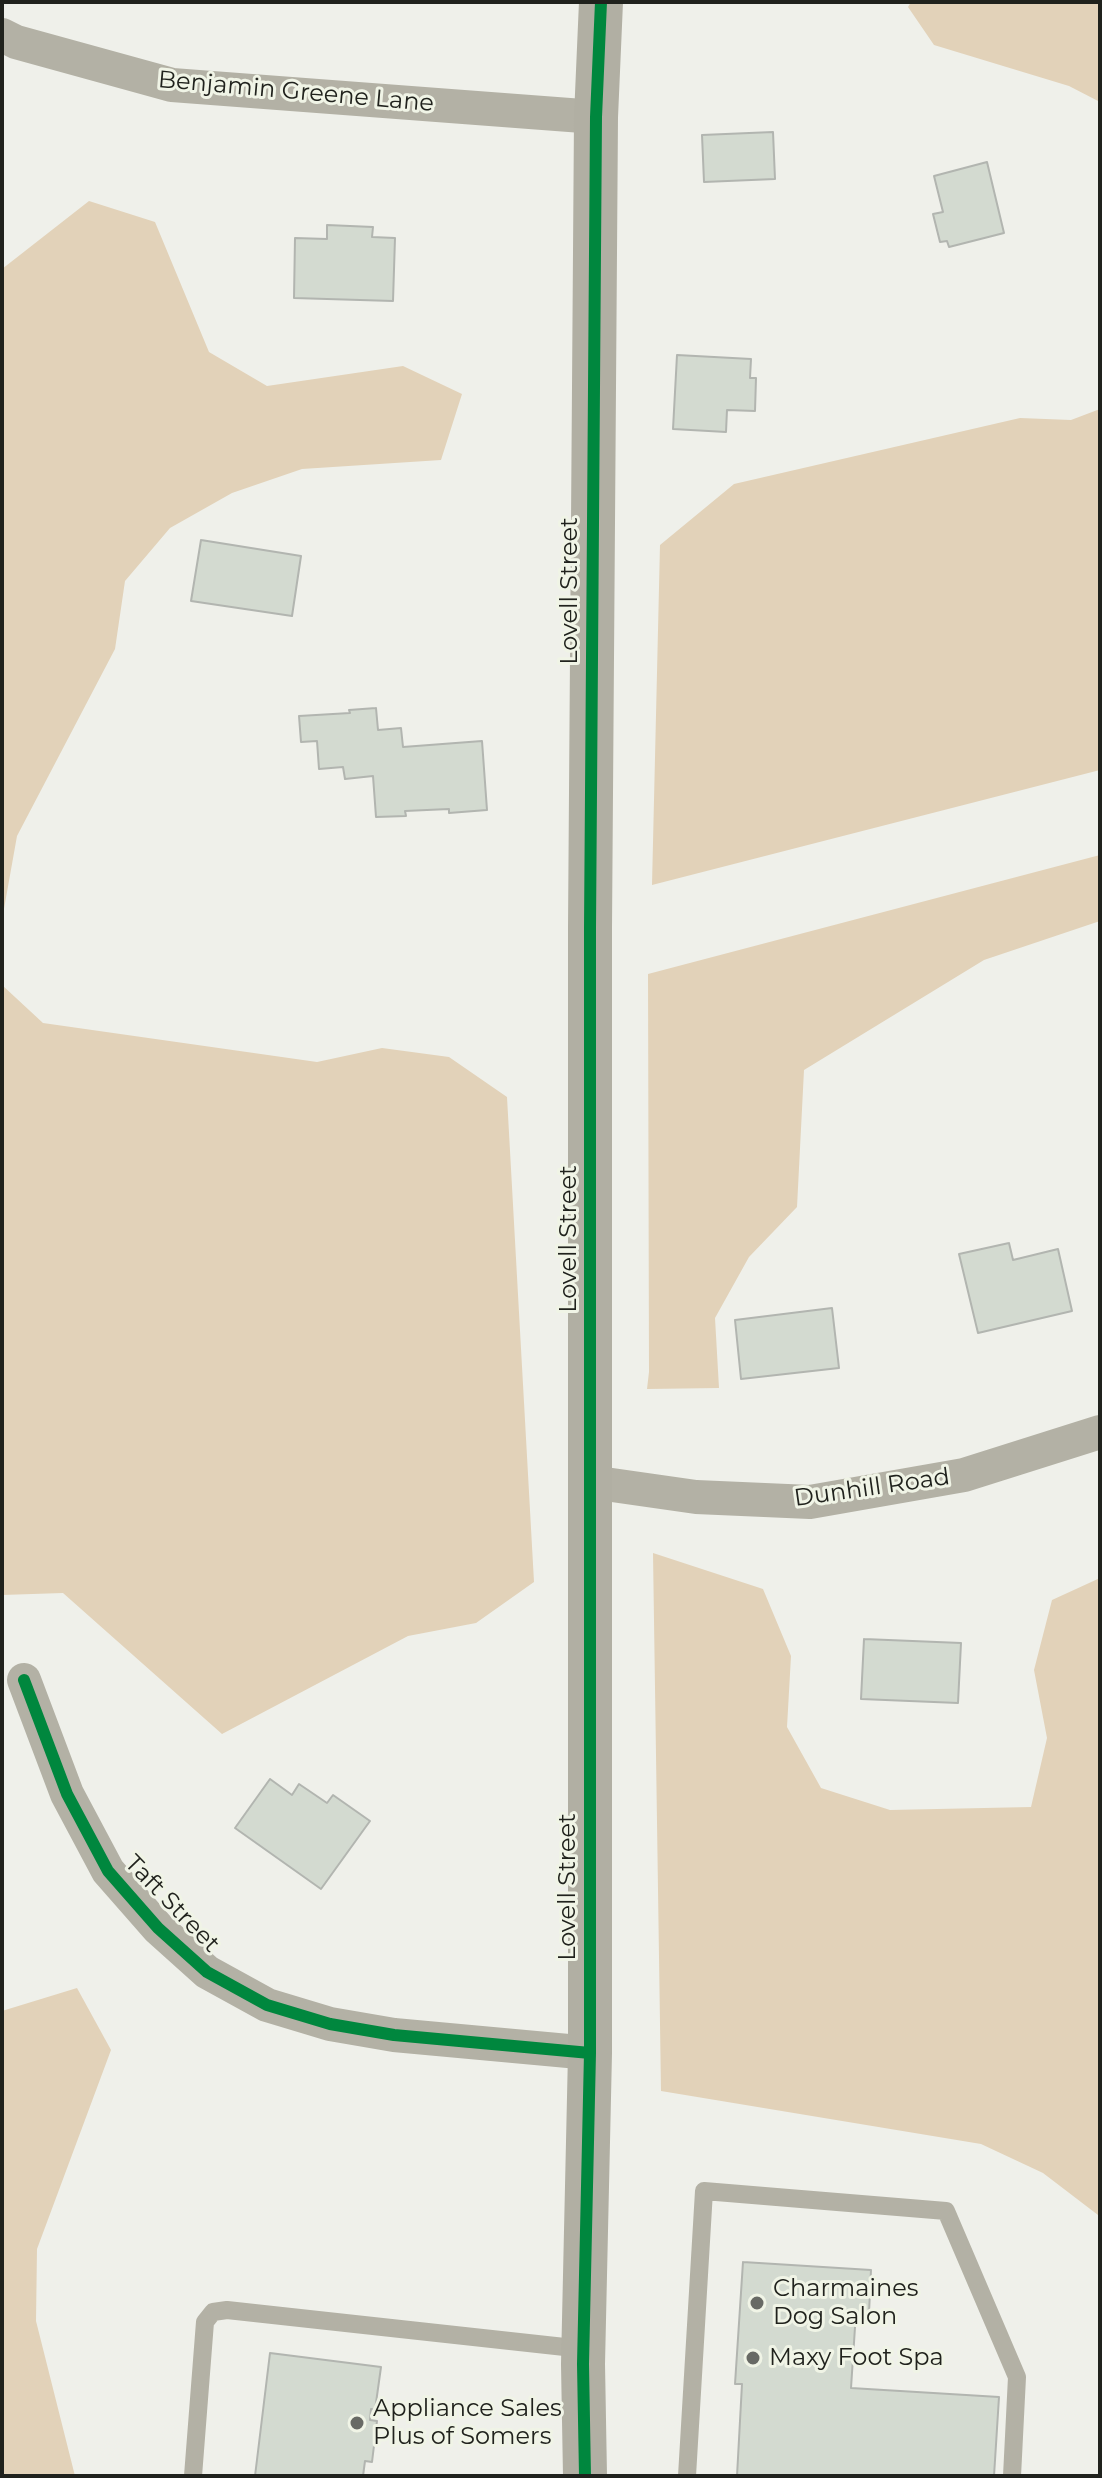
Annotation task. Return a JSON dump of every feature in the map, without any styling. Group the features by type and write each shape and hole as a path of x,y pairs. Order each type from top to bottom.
{"street":[{"name":"Lovell Street","path":"585,2476 583,2349 590,2053 590,911 596,117 601,2"},
{"name":"Benjamin Greene Lane","path":"2,35 16,42 172,85 596,117"},
{"name":"Dunhill Road","path":"591,1482 696,1497 810,1502 964,1475 1100,1432"},
{"name":"Taft Street","path":"24,1680 67,1794 108,1871 158,1928 207,1972 267,2005 330,2024 394,2035 590,2053"}],"lane":[{"path":"687,2476 704,2191 946,2211 1017,2377 1012,2476"},
{"path":"193,2476 205,2322 213,2312 227,2310 583,2349"}],"shaded area":[{"path":"911,2 1100,2 1100,102 1069,86 934,45 908,7"},
{"path":"89,201 155,222 209,352 267,386 403,366 462,394 441,460 302,469 232,493 170,528 125,581 115,649 17,836 2,920 2,269"},
{"path":"1100,409 1100,770 652,885 660,545 734,484 1020,418 1071,420"},
{"path":"1100,855 1100,921 984,960 804,1070 797,1207 749,1257 715,1318 719,1388 647,1389 648,974"},
{"path":"2,985 43,1023 317,1062 382,1048 449,1057 507,1097 534,1582 476,1623 408,1636 222,1734 63,1593 2,1595"},
{"path":"653,1553 763,1589 791,1656 787,1727 821,1788 890,1810 1031,1807 1047,1738 1034,1670 1052,1600 1100,1578 1100,2243 1098,2215 1043,2173 981,2144 661,2091"},
{"path":"77,1988 111,2050 37,2249 36,2321 75,2476 2,2476 2,2011"}],"building":[{"path":"773,132 775,179 704,182 702,135"},
{"path":"987,162 1004,233 949,247 947,241 940,242 933,214 943,212 934,176"},
{"path":"327,225 373,227 372,237 395,238 393,301 294,298 295,238 327,239"},
{"path":"677,355 751,359 750,378 756,378 755,411 727,410 726,432 673,429"},
{"path":"201,540 301,556 292,616 191,601"},
{"path":"376,708 378,730 401,728 403,747 482,741 487,810 449,813 449,809 405,811 406,816 376,817 373,776 345,779 343,767 319,769 317,741 301,742 299,716"},
{"path":"1009,1243 1013,1260 1058,1249 1072,1311 978,1333 959,1254"},
{"path":"832,1308 839,1368 741,1379 735,1320"},
{"path":"864,1639 961,1643 958,1703 861,1699"},
{"path":"270,1779 292,1795 299,1784 327,1803 333,1795 370,1821 321,1889 235,1828"},
{"path":"743,2262 871,2270 869,2313 856,2312 851,2388 999,2397 994,2476 737,2476 742,2384 735,2384"},
{"path":"270,2353 381,2367 375,2410 371,2409 370,2420 377,2421 372,2462 365,2461 363,2476 255,2476"}],"cycle path":[{"path":"585,2476 583,2364 590,2053 590,927 596,117 601,2"},
{"path":"24,1680 67,1794 108,1871 158,1928 207,1972 267,2005 330,2024 394,2035 590,2053"}],"place":[{"name":"Charmaines Dog Salon","path":"757,2303"},
{"name":"Maxy Foot Spa","path":"753,2358"},
{"name":"Appliance Sales Plus of Somers","path":"357,2423"}]}
